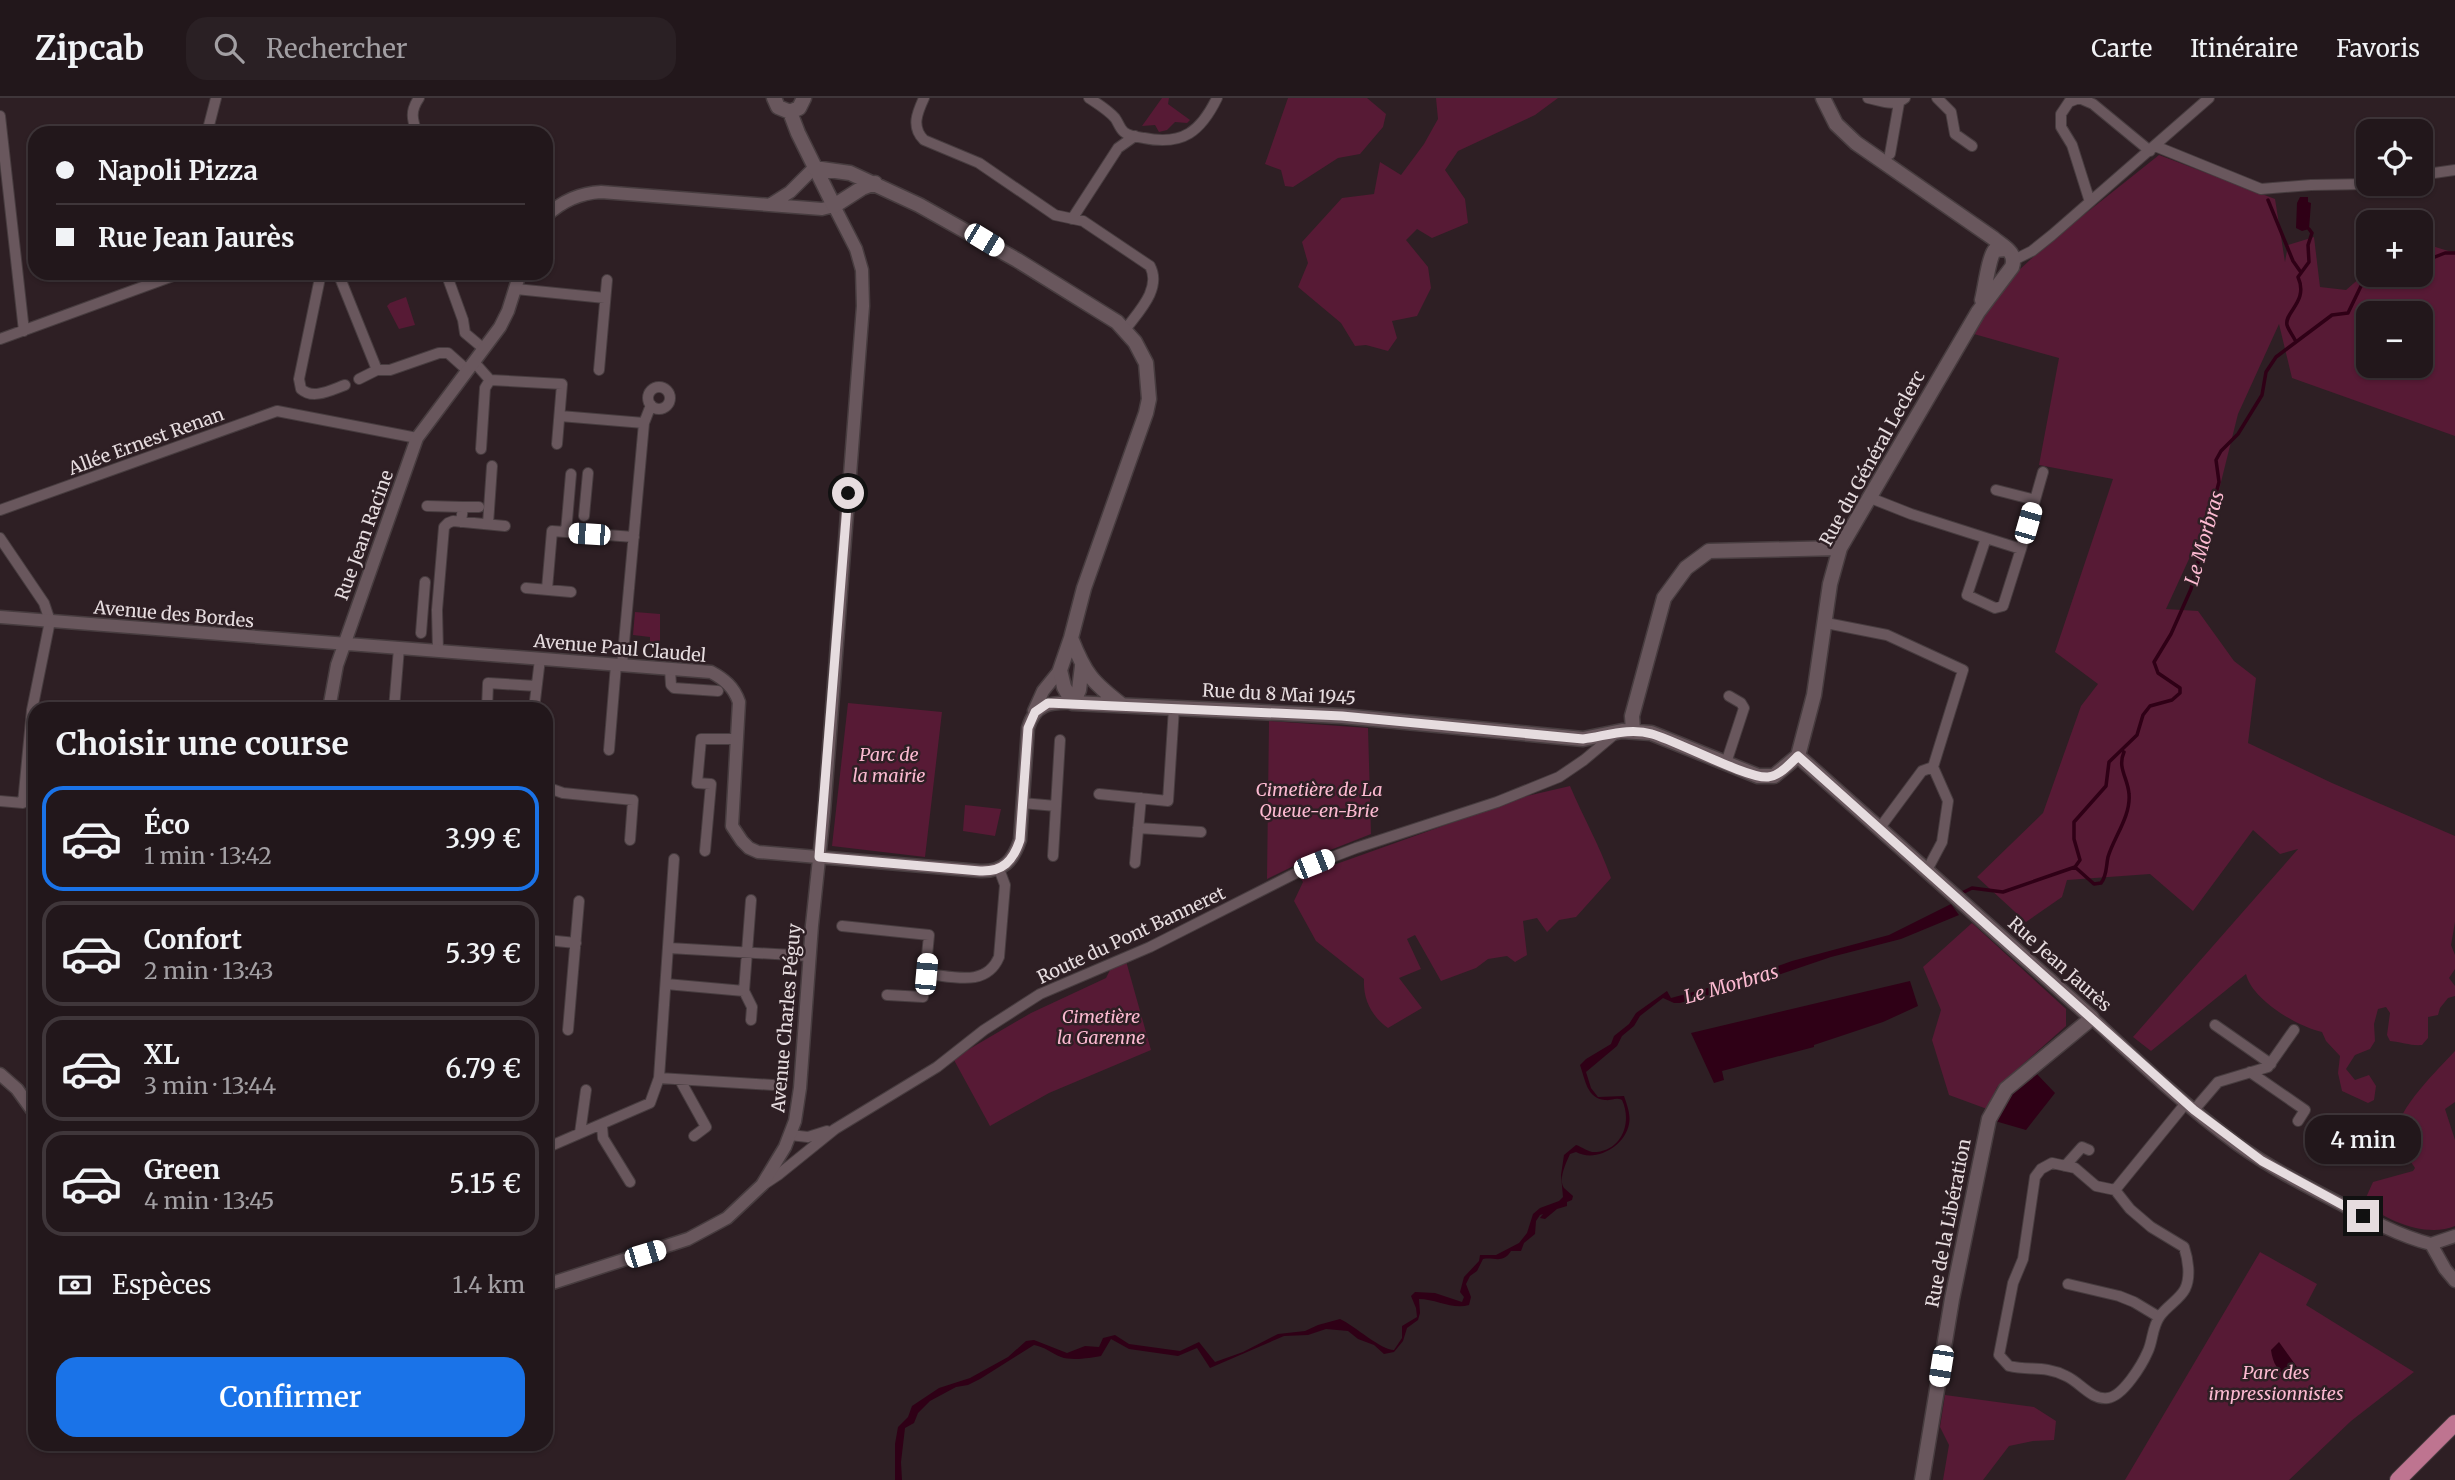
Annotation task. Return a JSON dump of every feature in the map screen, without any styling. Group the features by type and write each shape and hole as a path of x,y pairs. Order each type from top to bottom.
{"main road":[{"path":"774,98 778,107 790,112 799,108 804,98"},
{"path":"1825,99 1836,124 1856,144 1959,214 2010,260"},
{"path":"790,112 834,206 875,183"},
{"path":"814,168 850,173 875,183 977,236 1117,322 1135,342 1146,363 1149,399 1146,413 1084,587 1060,670 1064,687 1073,703"},
{"path":"1959,214 1985,243 1990,260 1999,273 2010,260"},
{"path":"1990,260 1998,248 2010,260"},
{"name":"Rue du Général Leclerc","path":"1978,312 1990,260"},
{"name":"Rue du Général Leclerc","path":"1798,756 1814,695 1830,584 1840,548 2010,260"},
{"path":"1798,756 1774,776 1765,778 1651,733 1624,732 1632,716 1664,598 1686,568 1709,551 1840,548"},
{"path":"1071,638 1082,666 1102,690 1122,705"},
{"path":"1073,703 1079,690 1082,666"},
{"name":"Rue du 8 Mai 1945","path":"1073,703 1342,716 1583,739 1624,732"},
{"name":"Rue Jean Jaurès","path":"1798,756 2092,1018"},
{"name":"Rue de la Libération","path":"1922,1480 1952,1299 1989,1119 2006,1089 2092,1018"},
{"path":"2398,1480 2455,1423"}],"street":[{"path":"209,126 216,98"},
{"path":"415,126 412,118 413,107 419,98"},
{"path":"924,98 916,120 917,130 922,138 979,163 1055,215 1079,218 1147,263 1152,270 1153,288 1125,330"},
{"path":"1089,98 1116,119 1123,132 1165,140 1188,135 1208,116 1217,98"},
{"path":"1868,98 1902,100 1890,154"},
{"path":"1937,98 1951,112 1955,134 1972,146"},
{"path":"2090,202 2072,145 2061,127 2062,114 2069,102 2079,98 2093,104 2152,149 2261,189 2311,184 2356,184"},
{"path":"2010,260 2032,251 2209,98"},
{"path":"0,116 24,331"},
{"path":"1072,219 1118,148 1135,136"},
{"path":"771,204 790,192 814,168"},
{"path":"2433,173 2455,170"},
{"path":"553,211 572,198 601,191 822,209 834,206"},
{"name":"Avenue Charles Péguy","path":"553,1283 688,1239 727,1218 762,1185 790,1135 800,1088 863,306 862,270 856,249 834,206"},
{"path":"599,370 607,279"},
{"path":"0,339 160,280"},
{"path":"320,280 299,379 300,389 306,394 313,394 345,385"},
{"path":"341,280 377,370"},
{"path":"449,280 465,333 484,349"},
{"name":"Rue Jean Racine","path":"330,702 337,665 417,438 500,327 518,280"},
{"path":"516,289 605,298"},
{"path":"359,379 377,370 390,370 439,353 448,353 490,380 562,384 557,444"},
{"path":"481,449 485,388 490,380"},
{"path":"609,750 634,537 644,423 651,405"},
{"name":"Allée Ernest Renan","path":"0,510 277,411 417,438"},
{"path":"560,416 644,423"},
{"path":"488,524 492,466"},
{"path":"1986,538 1967,595 1996,608 2003,606 2043,472"},
{"path":"584,516 588,473"},
{"path":"566,532 572,474"},
{"path":"1996,490 2035,500"},
{"path":"1868,497 1911,514 2021,549"},
{"path":"569,500 585,500"},
{"path":"427,506 479,507"},
{"path":"461,522 463,506"},
{"path":"438,651 437,610 444,527 447,523 461,522 505,526"},
{"path":"547,589 552,531 634,537"},
{"path":"0,538 44,603 50,621 34,702"},
{"path":"421,633 425,582"},
{"path":"526,587 570,592"},
{"path":"423,610 437,610"},
{"name":"Avenue des Bordes","path":"0,617 345,644"},
{"path":"1826,623 1886,635 1962,670 1933,767 1948,801 1942,842 1926,872"},
{"name":"Avenue Paul Claudel","path":"345,644 711,673 727,682 738,702 732,826 749,848 758,852 980,871 999,869"},
{"path":"395,702 399,648"},
{"path":"535,702 540,659"},
{"path":"670,669 671,685 674,688 718,691"},
{"path":"926,974 978,978 988,974 999,957 1005,885 999,869 1009,862 1020,840 1028,728 1040,696 1060,670"},
{"path":"487,702 488,683 536,686"},
{"path":"1726,764 1744,708 1729,696"},
{"name":"Rue du 8 Mai 1945","path":"1030,720 1040,707 1048,703 1073,703"},
{"path":"1099,794 1168,801 1174,708"},
{"name":"Route du Pont Banneret","path":"762,1185 835,1129 937,1067 984,1030 1040,993 1150,947 1314,864 1497,802 1559,777 1624,732"},
{"path":"705,851 711,784 696,783 701,739 736,739"},
{"path":"1583,739 1589,746 1584,760"},
{"path":"1053,856 1060,740"},
{"path":"0,801 23,803 28,751"},
{"path":"1879,829 1922,771 1933,767"},
{"path":"553,789 563,793 633,800 630,840"},
{"path":"1135,863 1141,798"},
{"path":"1022,803 1056,806"},
{"path":"1138,828 1201,832"},
{"path":"553,1145 650,1103 659,1079 674,859"},
{"path":"751,900 744,991 752,1007 751,1020"},
{"path":"568,1030 579,901"},
{"path":"842,926 929,935 923,997 887,995"},
{"path":"553,941 576,943"},
{"path":"669,948 810,956"},
{"path":"666,984 744,991"},
{"name":"Rue Jean Jaurès","path":"2092,1018 2190,1107 2237,1144 2282,1173 2402,1235 2431,1244"},
{"path":"2215,1025 2270,1063"},
{"path":"2115,1190 2190,1107 2217,1082 2268,1067 2294,1030"},
{"path":"2250,1072 2305,1110 2298,1121"},
{"path":"0,1074 17,1089 28,1104"},
{"path":"659,1079 773,1086"},
{"path":"680,1080 706,1127 694,1136"},
{"path":"580,1133 586,1090"},
{"path":"602,1126 603,1138 630,1182"},
{"path":"790,1135 808,1137 835,1129"},
{"path":"2065,1166 2082,1147 2089,1150"},
{"path":"2052,1163 2075,1168 2096,1186 2115,1190 2120,1199 2151,1227 2184,1247 2188,1275 2186,1288 2159,1317 2144,1359 2125,1388 2110,1398 2096,1396 2070,1378 2050,1369 2013,1367 2001,1358 2000,1349 2013,1283 2023,1259 2035,1177 2041,1169 2052,1163"},
{"path":"2455,1236 2431,1244 2455,1281"},
{"path":"2068,1284 2119,1296 2159,1317"}],"green space":[{"path":"1162,98 1169,98 1168,104 1190,120 1187,123 1175,122 1167,130 1159,132 1155,125 1142,126"},
{"path":"1288,98 1367,98 1386,114 1383,127 1360,154 1338,158 1293,187 1285,186 1281,170 1265,164"},
{"path":"1436,98 1558,98 1535,115 1458,151 1445,170 1465,199 1468,223 1432,238 1417,229 1406,240 1428,267 1431,288 1417,316 1392,321 1397,338 1388,351 1366,345 1355,346 1341,323 1298,287 1308,263 1302,242 1342,198 1374,194 1380,162 1401,175 1424,144 1438,119"},
{"path":"2159,155 2275,199 2285,262 2288,245 2314,237 2320,287 2346,290 2356,281 2356,287 2433,287 2433,246 2455,253 2455,436 2292,378 2279,324 2238,414 2217,498 2166,609 2198,611 2234,661 2256,678 2248,743 2455,836 2455,922 2451,945 2455,955 2455,969 2449,978 2455,986 2455,996 2448,998 2438,1015 2428,1017 2428,1038 2422,1045 2390,1041 2387,1035 2390,1013 2386,1007 2378,1009 2374,1024 2375,1041 2370,1049 2355,1055 2346,1069 2355,1080 2369,1075 2376,1086 2374,1100 2368,1103 2342,1091 2338,1073 2340,1056 2326,1041 2322,1032 2277,1011 2257,993 2246,974 2151,1051 2133,1037 2298,849 2280,854 2253,830 2193,911 2150,874 2067,880 2062,897 2026,922 1977,877 2043,813 2081,706 2098,684 2055,652 2113,479 2039,465 2059,358 1974,334 2004,284 2046,245"},
{"path":"406,297 415,325 399,329 387,306"},
{"path":"635,612 660,614 660,646 650,645 650,637 633,635"},
{"name":"Parc de la mairie","path":"848,703 942,712 925,857 832,846"},
{"name":"Cimetière de La Queue-en-Brie","path":"1269,721 1368,728 1371,834 1310,858 1267,879"},
{"path":"1570,786 1611,878 1576,917 1559,920 1547,932 1537,918 1523,921 1527,955 1515,962 1507,956 1488,959 1476,968 1441,981 1415,935 1407,939 1421,969 1399,978 1422,1008 1388,1028 1369,1007 1364,979 1316,941 1294,901 1303,882 1300,877 1527,796"},
{"path":"965,805 1001,809 995,836 963,831"},
{"path":"1972,923 2066,1009 2066,1026 1997,1087 1987,1109 1949,1095 1932,1040 1941,1010 1923,967"},
{"name":"Cimetière la Garenne","path":"1126,961 1151,1050 1049,1093 990,1126 954,1060 1031,1013 1106,978 1111,968"},
{"path":"2455,1051 2455,1102 2445,1109 2455,1140 2455,1226 2432,1230 2407,1226 2364,1202 2373,1182 2413,1171 2415,1168 2397,1141 2401,1118 2417,1093"},
{"name":"Parc des impressionnistes","path":"2260,1252 2317,1284 2306,1305 2414,1372 2351,1421 2289,1480 2125,1480"},
{"path":"1945,1395 2034,1407 2056,1421 2054,1440 2009,1446 1983,1480 1943,1480 1949,1445 1940,1427"}],"water":[{"path":"2300,197 2308,197 2308,202 2311,203 2309,229 2302,231 2296,228 2297,203"},
{"path":"1951,904 1959,915 1901,939 1831,957 1757,982 1680,1003 1663,998 1640,1016 1634,1026 1622,1036 1617,1046 1586,1072 1591,1088 1598,1097 1624,1096 1629,1121 1622,1139 1601,1154 1570,1154 1562,1180 1564,1188 1573,1196 1567,1206 1557,1209 1545,1219 1540,1218 1543,1214 1540,1215 1536,1221 1535,1234 1524,1243 1521,1251 1511,1251 1502,1259 1483,1259 1466,1284 1471,1297 1469,1305 1457,1306 1419,1299 1418,1320 1407,1328 1403,1341 1394,1352 1384,1354 1374,1345 1358,1339 1348,1331 1326,1329 1308,1335 1284,1336 1210,1368 1197,1348 1178,1356 1129,1349 1111,1339 1101,1356 1075,1359 1061,1357 1034,1345 980,1379 956,1387 930,1401 918,1413 914,1423 905,1428 902,1480 895,1480 898,1427 908,1417 912,1406 939,1388 970,1378 1008,1357 1026,1341 1034,1340 1067,1353 1085,1346 1099,1347 1103,1338 1115,1335 1129,1344 1180,1351 1199,1342 1215,1362 1243,1352 1278,1334 1305,1331 1340,1319 1382,1346 1394,1350 1402,1338 1402,1326 1417,1317 1411,1296 1415,1292 1435,1293 1462,1302 1464,1297 1460,1292 1464,1277 1479,1261 1480,1255 1496,1255 1519,1243 1527,1233 1533,1214 1563,1197 1561,1175 1564,1155 1576,1145 1597,1152 1606,1150 1619,1140 1626,1117 1622,1100 1605,1100 1594,1096 1580,1065 1611,1044 1614,1036 1629,1024 1636,1013 1667,991 1671,998 1889,935"},
{"path":"1910,981 1918,1006 1814,1047 1722,1071 1724,1080 1714,1083 1691,1033"},
{"path":"2035,1072 2055,1093 2026,1130 1995,1121 2009,1093"},
{"path":"2279,1342 2297,1367 2298,1371 2292,1379 2280,1371 2273,1360 2271,1350"}],"waterway":[{"path":"2268,200 2293,261 2300,271"},
{"path":"2295,340 2287,320 2299,300 2301,286 2298,277 2309,262 2308,245 2312,233 2309,229"},
{"name":"Le Morbras","path":"2433,258 2445,253 2455,253"},
{"name":"Le Morbras","path":"1962,893 1972,888 2003,892 2075,867 2080,860 2074,839 2074,822 2106,786 2109,762 2137,735 2143,715 2150,706 2172,700 2180,693 2180,688 2158,673 2154,662 2171,634 2191,589 2219,482 2216,460 2238,434 2262,395 2266,372 2276,357 2332,315 2348,313 2361,287"},
{"name":"Le Morbras","path":"2075,867 2094,884 2101,883 2104,877 2108,857 2129,802 2122,763 2124,752"}],"route":[{"path":"848,493 819,857 980,871 992,871 1005,865 1013,857 1020,840 1030,720 1040,707 1048,703 1342,716 1583,739 1633,731 1651,733 1765,778 1774,776 1798,756 2194,1110 2262,1161 2363,1216"}]}
